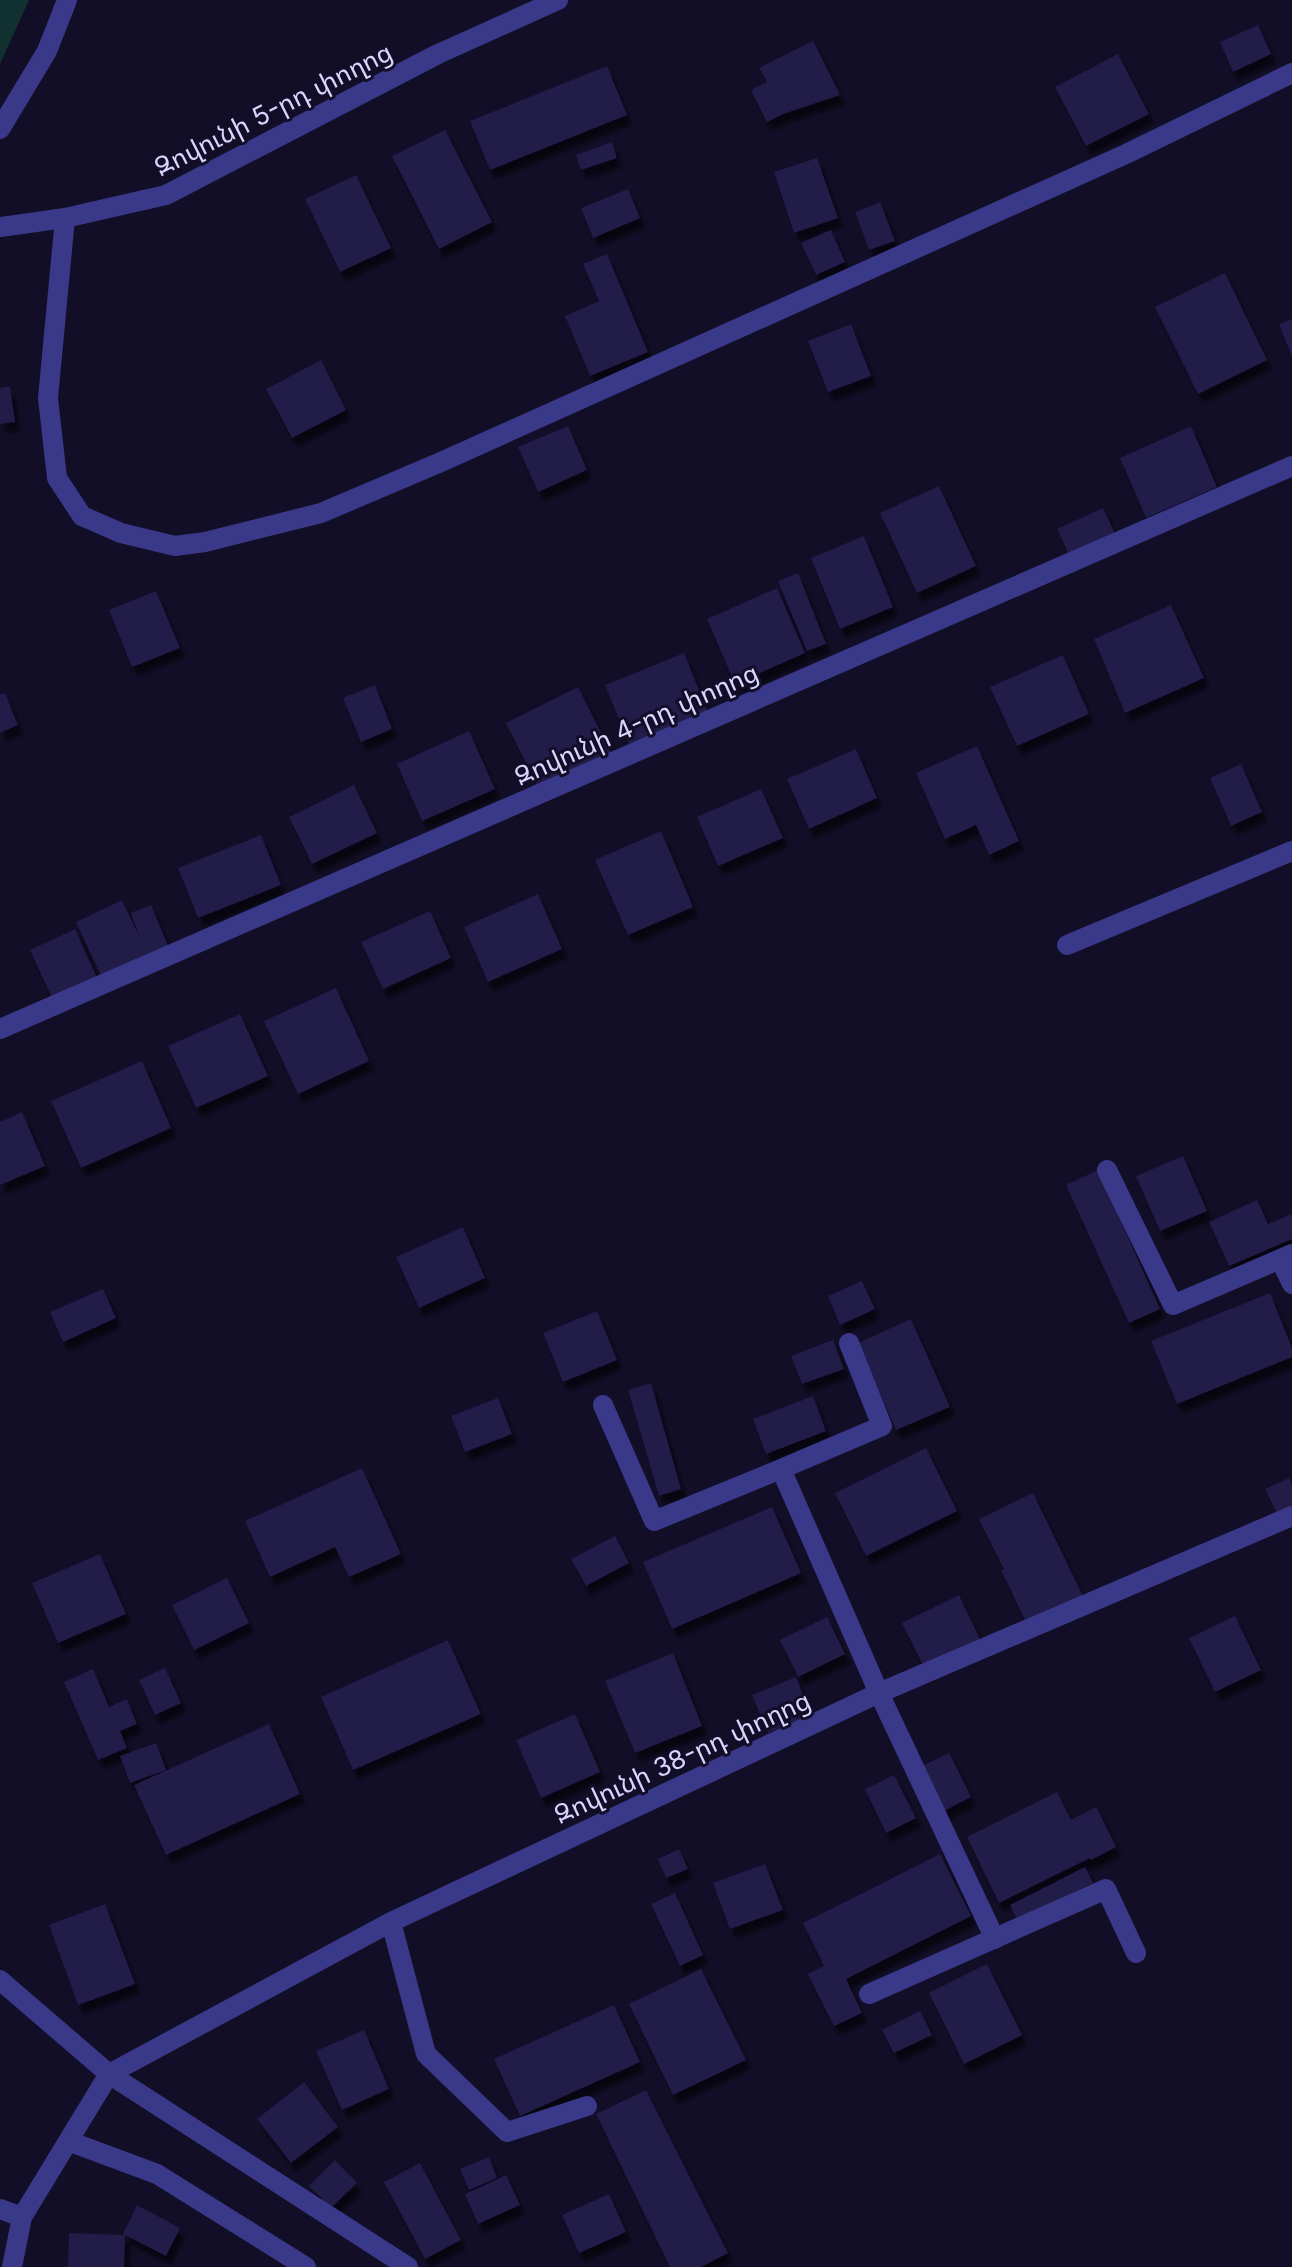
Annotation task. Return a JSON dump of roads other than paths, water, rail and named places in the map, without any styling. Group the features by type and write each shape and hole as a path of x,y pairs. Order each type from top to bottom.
{"street":[{"path":"0,129 47,51 67,0"},
{"name":"Զովունի 5-րդ փողոց","path":"0,227 65,218 166,195 438,54 558,0"},
{"path":"65,218 48,398 57,478 82,516 121,533 175,546 205,542 321,513 1126,154 1292,73"},
{"name":"Զովունի 4-րդ փողոց","path":"0,1029 1292,466"},
{"path":"1067,945 1292,851"},
{"path":"1107,1170 1173,1305 1286,1257 1292,1284"},
{"path":"603,1405 654,1521 882,1426 849,1343"},
{"path":"781,1469 879,1693 995,1939"},
{"name":"Զովունի 38-րդ փողոց","path":"109,2074 391,1922 879,1693 1292,1516"},
{"path":"869,1994 1106,1889 1136,1953"},
{"path":"391,1922 426,2054 507,2132 587,2106"},
{"path":"0,1980 109,2074 408,2267"},
{"path":"12,2267 22,2217 109,2074"},
{"path":"68,2141 157,2174 306,2267"},
{"path":"0,2209 22,2217"}]}
